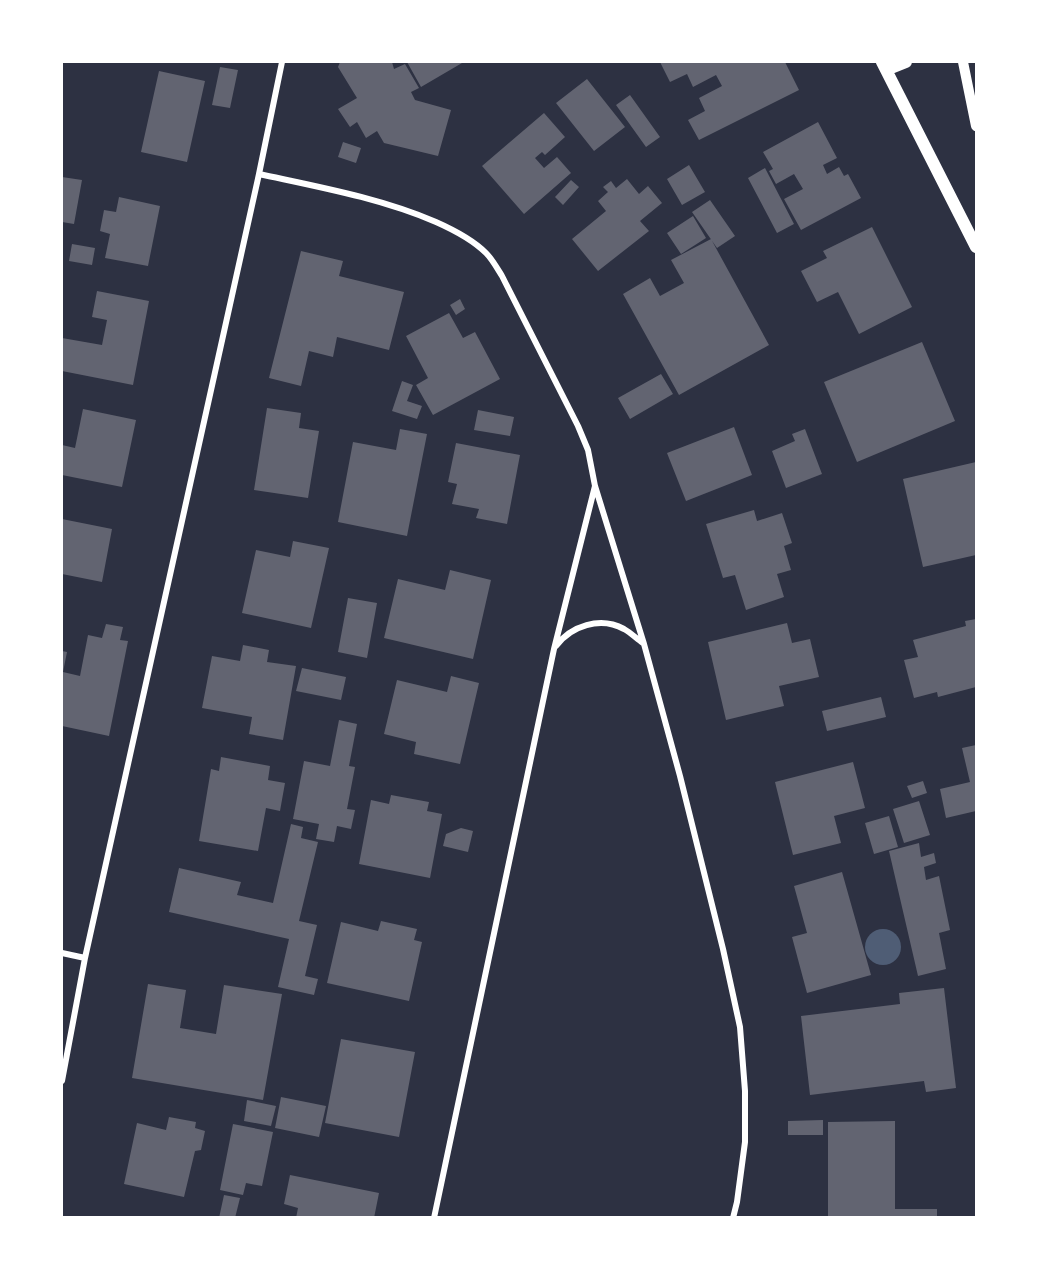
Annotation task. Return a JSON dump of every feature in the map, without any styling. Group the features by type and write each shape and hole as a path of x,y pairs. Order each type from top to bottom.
{"main road":[{"path":"906,62 884,66 976,247"}],"street":[{"path":"62,1081 85,958 282,62"},
{"path":"963,62 976,126"},
{"path":"259,174 358,196 417,214 471,240 488,254 502,276 578,426 588,450 595,486 644,644 680,776 740,1027 745,1091 745,1142 733,1218"},
{"path":"434,1218 554,649 595,486"},
{"path":"554,649 563,637 575,628 594,623 610,624 624,629 644,644"},
{"path":"62,953 85,958"}],"water":[{"path":"883,929 895,935 901,947 895,959 883,965 871,959 865,947 871,935"}],"building":[{"path":"340,62 392,62 394,69 405,64 419,88 411,92 415,100 451,110 438,156 384,143 377,131 366,138 357,122 350,127 338,109 357,98 338,67"},
{"path":"407,62 461,62 462,63 421,87"},
{"path":"660,62 785,62 799,90 699,140 688,120 705,111 699,98 722,86 716,75 693,87 687,74 670,82"},
{"path":"220,67 238,70 230,108 212,105"},
{"path":"159,71 205,81 187,162 141,152"},
{"path":"587,79 625,127 594,151 556,103"},
{"path":"630,95 660,137 646,147 616,105"},
{"path":"544,113 565,137 545,155 542,152 535,158 544,168 557,157 571,173 524,214 482,166"},
{"path":"818,122 837,158 823,165 827,174 839,167 844,176 848,174 861,198 801,230 784,199 803,189 794,174 776,184 769,171 773,169 763,152"},
{"path":"343,142 361,148 356,163 338,157"},
{"path":"689,165 705,192 682,205 667,179"},
{"path":"765,168 794,224 777,233 748,178"},
{"path":"62,177 82,180 74,224 62,222"},
{"path":"627,179 639,194 648,186 662,203 640,221 649,231 598,271 572,239 606,211 598,201 608,192 603,187 611,181 616,188"},
{"path":"571,180 579,187 563,205 555,197"},
{"path":"119,197 160,206 148,266 105,258 110,234 100,231 104,210 116,212"},
{"path":"710,200 735,236 717,248 692,212"},
{"path":"693,216 706,238 681,254 667,233"},
{"path":"872,227 912,307 859,334 838,292 817,302 801,271 827,258 823,251"},
{"path":"711,239 769,345 679,395 623,294 650,278 660,296 684,283 671,260"},
{"path":"72,244 95,248 92,265 69,261"},
{"path":"301,251 343,261 339,276 404,292 389,350 337,337 333,357 309,351 301,386 269,378"},
{"path":"97,291 149,301 133,385 62,371 62,338 102,345 107,320 92,317"},
{"path":"460,299 465,309 456,315 450,305"},
{"path":"449,313 463,338 475,332 500,379 433,415 416,385 428,378 406,336"},
{"path":"922,342 955,421 857,462 824,382"},
{"path":"661,374 673,394 630,419 618,398"},
{"path":"402,381 413,385 407,401 422,406 417,419 392,411"},
{"path":"267,408 301,413 299,428 319,431 308,498 254,490"},
{"path":"83,409 136,420 122,487 62,475 62,445 75,448"},
{"path":"478,410 514,417 510,436 474,430"},
{"path":"734,427 752,475 686,501 667,453"},
{"path":"400,429 427,434 407,536 338,522 353,442 396,450"},
{"path":"805,429 822,474 786,488 772,451 795,441 792,434"},
{"path":"456,443 520,455 507,524 476,518 479,509 452,504 457,484 448,482"},
{"path":"976,462 976,555 923,567 903,479"},
{"path":"754,510 757,521 782,513 792,543 784,546 791,570 777,574 784,597 746,610 735,575 723,578 706,524"},
{"path":"62,519 112,529 102,582 62,574"},
{"path":"293,541 329,548 311,628 242,613 256,550 290,557"},
{"path":"450,570 491,580 473,659 384,638 398,579 445,590"},
{"path":"348,598 377,603 367,658 338,652"},
{"path":"976,619 976,687 938,697 937,692 914,698 904,660 918,657 913,640 966,626 965,621"},
{"path":"787,623 792,643 810,639 819,677 779,686 784,706 726,720 708,642"},
{"path":"106,624 123,627 120,640 128,641 109,736 62,726 62,651 67,652 63,672 80,676 88,635 102,638"},
{"path":"243,645 269,650 267,662 296,666 283,740 249,734 252,717 202,708 212,656 240,661"},
{"path":"302,668 346,677 341,700 296,691"},
{"path":"451,676 479,683 460,764 414,754 416,742 384,734 397,680 447,692"},
{"path":"881,697 886,717 827,731 822,711"},
{"path":"339,720 357,724 349,766 355,767 347,809 355,810 351,829 337,826 334,842 316,839 319,824 293,819 304,761 330,766"},
{"path":"976,745 976,811 946,818 940,789 970,782 962,748"},
{"path":"221,757 270,766 268,780 285,783 280,811 266,808 258,851 199,841 211,769 219,771"},
{"path":"853,762 865,808 834,816 841,843 793,855 775,782"},
{"path":"923,781 927,793 912,798 907,786"},
{"path":"391,795 429,802 427,811 442,814 430,878 359,864 371,800 389,804"},
{"path":"919,801 930,835 904,843 893,809"},
{"path":"889,816 898,847 874,854 865,823"},
{"path":"291,824 303,827 301,838 318,842 299,921 317,925 305,976 318,979 314,995 278,987 289,939 169,912 179,868 241,882 237,895 273,903"},
{"path":"461,828 473,831 468,852 443,846 446,834"},
{"path":"919,843 921,857 934,853 936,863 924,867 926,880 939,876 950,930 939,933 946,969 918,976 889,851"},
{"path":"842,872 871,975 807,993 792,937 807,933 794,886"},
{"path":"381,921 417,929 414,940 422,942 409,1001 327,983 341,922 378,931"},
{"path":"148,984 186,990 180,1028 216,1034 224,985 282,994 263,1100 132,1078"},
{"path":"944,988 956,1088 926,1092 924,1081 810,1095 801,1016 900,1004 899,993"},
{"path":"341,1039 415,1052 399,1137 325,1123"},
{"path":"281,1097 326,1106 319,1137 275,1128"},
{"path":"247,1100 276,1106 271,1126 244,1121"},
{"path":"169,1117 196,1122 195,1128 205,1131 201,1150 195,1151 184,1197 124,1184 137,1123 166,1130"},
{"path":"823,1120 823,1135 788,1135 788,1121"},
{"path":"895,1121 895,1209 937,1209 937,1218 828,1218 828,1122"},
{"path":"233,1124 273,1132 262,1186 246,1183 243,1195 220,1190"},
{"path":"290,1175 379,1193 374,1218 296,1218 298,1208 284,1204"},
{"path":"224,1195 240,1198 235,1218 219,1218"}]}
